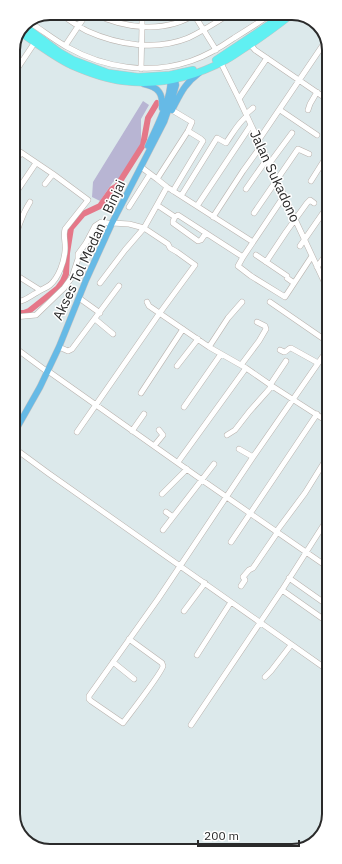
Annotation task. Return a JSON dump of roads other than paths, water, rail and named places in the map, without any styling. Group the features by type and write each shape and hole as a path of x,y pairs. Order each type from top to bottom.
{"highway":[{"path":"28,29 59,52 73,60 108,73 138,77 173,77 194,70 251,46 276,20"},
{"path":"24,35 60,59 79,68 114,80 140,82 202,71 221,63 251,46 284,20"}],"main road":[{"path":"164,122 187,84 202,71"},
{"name":"Akses Tol Medan - Binjai","path":"20,422 59,347 110,223 162,116 173,77"},
{"name":"Akses Tol Medan - Binjai","path":"130,184 141,167 164,122 176,85 173,77"},
{"path":"140,82 152,85 158,90 162,103 162,116"},
{"name":"Akses Tol Medan - Binjai","path":"46,371 79,298 110,223"},
{"name":"Akses Tol Medan - Binjai","path":"20,417 31,401"}],"street":[{"path":"69,20 87,31 108,39 141,45 158,45 186,38 204,30 219,20"},
{"path":"65,46 82,20"},
{"path":"109,20 129,26 142,27 167,26 184,20"},
{"path":"141,69 142,20"},
{"path":"198,20 216,50"},
{"path":"33,25 65,46 92,59 141,69 149,69 172,66 191,61 216,50 259,20"},
{"path":"20,64 35,42"},
{"path":"251,46 322,96"},
{"path":"213,217 299,80 322,46"},
{"path":"240,99 267,58"},
{"name":"Jalan Sukadono","path":"221,63 240,99 322,277"},
{"path":"308,110 317,92"},
{"path":"181,196 218,138 226,142 237,126 253,108"},
{"path":"157,179 188,131 192,122 172,110"},
{"path":"280,110 317,135"},
{"path":"197,206 251,125"},
{"path":"173,191 203,141 188,131"},
{"path":"246,189 292,133"},
{"path":"254,213 299,148 309,154"},
{"path":"20,302 24,301 40,290 49,286 59,272 65,250 65,229 87,201 87,199 21,153"},
{"path":"20,187 36,163"},
{"path":"311,181 322,164"},
{"path":"141,167 167,187 253,242"},
{"path":"45,184 52,174"},
{"path":"129,207 150,174"},
{"path":"130,184 140,190"},
{"path":"100,283 144,228 167,187"},
{"path":"284,196 238,266 285,298 312,256"},
{"path":"266,262 309,200 314,203"},
{"path":"20,221 30,202"},
{"path":"157,204 175,217 178,215 243,257"},
{"path":"300,246 322,214"},
{"path":"175,217 173,223 198,241 201,240 206,233"},
{"path":"20,316 36,315 64,288 72,276 78,259 78,254 95,226 101,222 129,224 144,228 168,244 170,248 195,266 160,313 77,432"},
{"path":"256,255 287,276 287,278 294,283"},
{"path":"317,267 322,260"},
{"path":"20,278 40,290"},
{"path":"59,347 65,350 70,350 100,313 119,286"},
{"path":"79,298 100,313"},
{"path":"147,302 149,306 208,347 244,367 322,417"},
{"path":"208,347 228,318 242,302"},
{"path":"270,302 322,338"},
{"path":"95,319 113,334"},
{"path":"178,462 244,367 266,328 257,322"},
{"path":"141,393 183,329"},
{"path":"177,366 198,340"},
{"path":"280,350 285,352 291,348 318,363"},
{"path":"20,352 178,462 187,470 322,563"},
{"path":"184,407 221,354"},
{"path":"129,639 162,663 163,666 123,723 91,701 88,697 322,357"},
{"path":"227,435 235,430 271,385 286,361"},
{"path":"132,431 144,414"},
{"path":"231,542 317,414"},
{"path":"154,446 163,435 159,430"},
{"path":"239,449 253,457"},
{"path":"20,452 322,666"},
{"path":"163,530 214,464"},
{"path":"241,586 245,581 243,577 253,568 322,465"},
{"path":"162,494 187,470"},
{"path":"166,512 173,517"},
{"path":"191,725 282,590 321,529"},
{"path":"289,578 322,601"},
{"path":"184,611 204,583"},
{"path":"282,590 322,618"},
{"path":"197,655 231,602"},
{"path":"264,677 291,645"},
{"path":"113,662 134,679"}],"waterway":[{"path":"20,313 29,311 58,288 63,281 66,274 67,253 71,228 83,214 100,206 112,189 117,186 143,145 148,118 157,103"}]}
